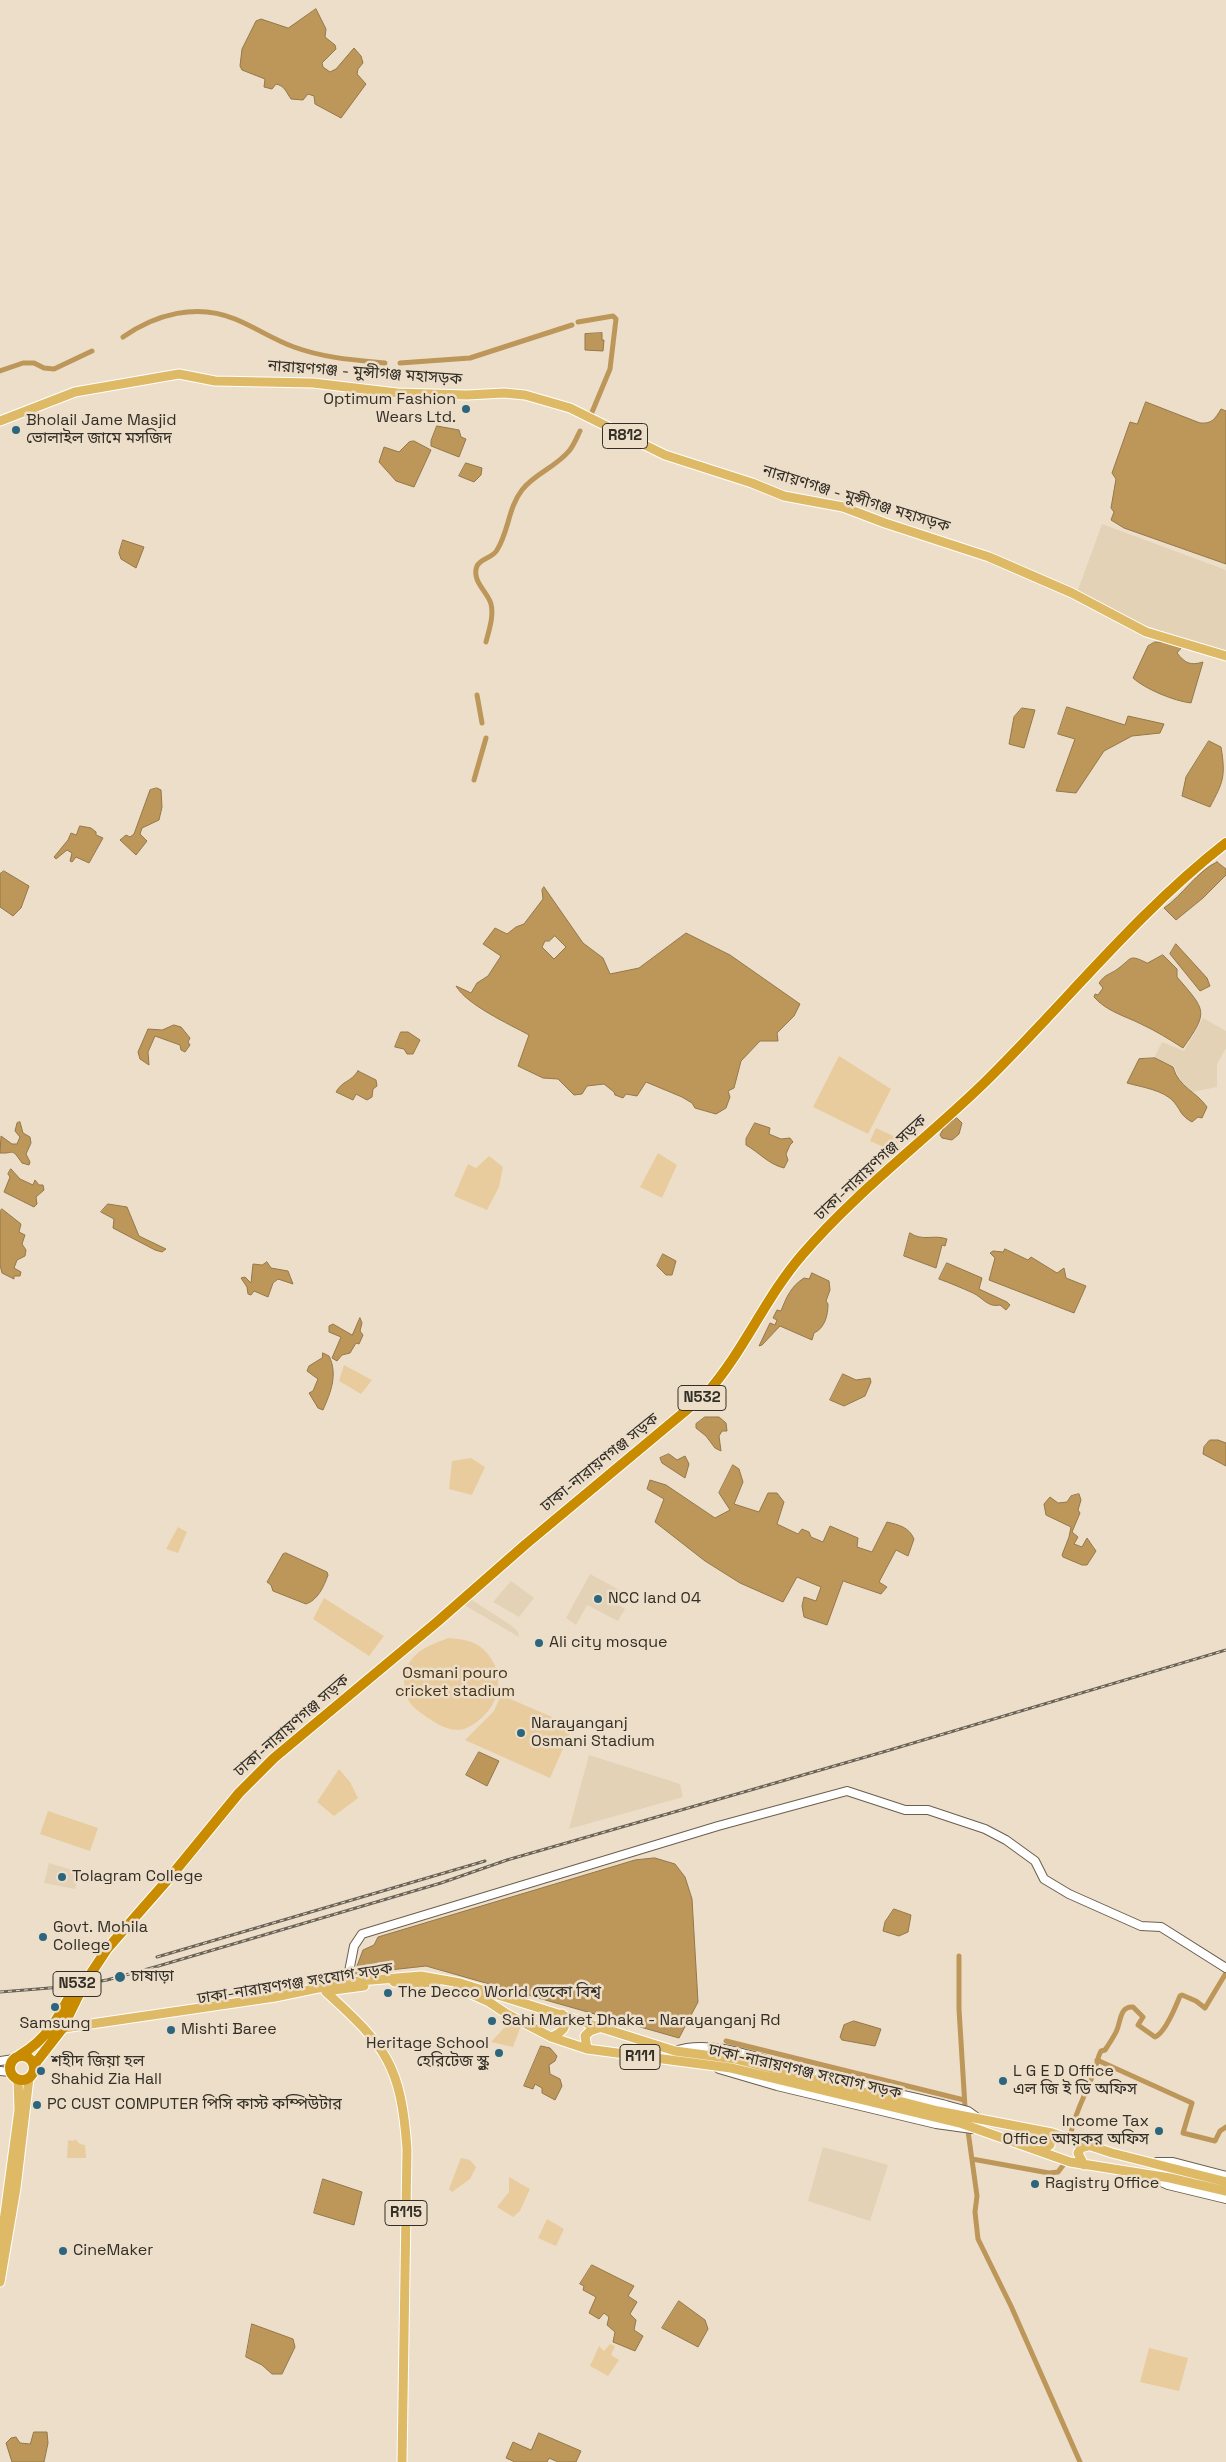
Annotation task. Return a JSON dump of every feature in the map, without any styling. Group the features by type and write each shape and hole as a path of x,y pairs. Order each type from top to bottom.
{"highway":[{"name":"ঢাকা-নারায়ণগঞ্জ সড়ক","path":"34,2065 57,2031 77,1984 104,1946 138,1914 239,1793 274,1758 707,1394 725,1374 776,1289 802,1255 883,1173 982,1085 1158,901 1226,843"},
{"name":"ঢাকা-নারায়ণগঞ্জ সড়ক","path":"17,2057 57,2031"},
{"path":"27,2056 34,2065 34,2072 29,2078 10,2074 10,2066 17,2057 27,2056"}],"main road":[{"name":"নারায়ণগঞ্জ - মুন্সীগঞ্জ মহাসড়ক","path":"0,421 75,392 179,374 215,382 314,383 397,393 467,395 504,393 525,395 570,408 665,455 752,483 784,496 843,507 885,523 989,557 1072,593 1146,632 1226,656"},
{"name":"ঢাকা-নারায়ণগঞ্জ সংযোগ সড়ক","path":"57,2031 275,1997 347,1982 409,1976 433,1977 460,1983 562,2014 599,2028 675,2051 736,2059 980,2124 1052,2157 1084,2165 1141,2173 1226,2191"},
{"name":"ঢাকা-নারায়ণগঞ্জ সংযোগ সড়ক","path":"57,2031 258,2005 390,1982 422,1982 464,1990 551,2037 587,2049 710,2065 980,2124 1052,2133 1092,2144 1112,2153 1226,2182"},
{"name":"R115","path":"326,1992 362,2026 386,2054 395,2074 405,2117 407,2149 402,2462"},
{"path":"551,2037 562,2032 564,2028 565,2021 562,2014"},
{"path":"587,2049 584,2038 586,2034 599,2028"},
{"path":"0,2251 19,2110 10,2074"},
{"path":"0,2282 16,2188 29,2078"},
{"path":"1040,2152 1050,2145 1052,2133"},
{"path":"1084,2165 1078,2153 1081,2148 1092,2144"}],"street":[{"path":"347,1982 354,1946 362,1934 718,1826 847,1791 906,1810 928,1810 978,1826 1006,1840 1035,1861 1044,1879 1053,1885 1086,1903 1140,1926 1161,1927 1226,1968"},
{"path":"0,2061 17,2057"},
{"path":"1145,2161 1173,2162 1226,2176"},
{"path":"1141,2173 1168,2185 1226,2199"}],"shaded area":[{"path":"316,9 326,29 325,37 335,45 336,49 322,63 323,67 330,72 336,69 354,48 361,56 363,63 358,69 357,74 366,84 341,118 315,104 314,96 308,94 303,100 291,99 279,85 276,84 272,89 264,87 265,79 242,70 240,66 242,49 256,21 261,19 288,28"},
{"path":"602,333 602,340 604,340 603,351 585,350 585,334"},
{"path":"1146,402 1200,423 1208,423 1213,420 1221,409 1226,411 1226,564 1124,528 1111,520 1114,512 1111,508 1116,479 1112,473 1130,422 1137,424"},
{"path":"437,426 459,430 461,437 466,439 459,457 431,446"},
{"path":"414,441 431,450 414,487 396,481 379,462 384,447 399,452 409,442"},
{"path":"466,463 482,468 481,475 474,482 459,476"},
{"path":"1102,524 1226,570 1226,652 1109,612 1078,590"},
{"path":"123,540 144,547 136,568 121,559 119,553"},
{"path":"1155,642 1166,642 1182,647 1177,653 1188,663 1203,662 1191,703 1160,694 1133,678 1148,646"},
{"path":"1067,707 1125,725 1128,716 1164,724 1160,733 1132,736 1104,751 1076,793 1056,791 1075,739 1058,734"},
{"path":"1022,708 1035,710 1024,748 1009,744 1014,717"},
{"path":"1209,741 1221,747 1223,766 1221,785 1210,807 1182,796 1186,777"},
{"path":"157,788 161,790 162,807 159,820 142,828 140,834 147,841 136,855 120,840 126,835 130,837 134,834 150,790"},
{"path":"80,826 91,828 96,832 96,835 103,838 89,863 76,857 72,862 70,861 72,853 67,850 56,859 54,857 68,840 71,833 76,835"},
{"path":"1217,862 1226,869 1226,875 1203,898 1176,920 1164,908 1196,877"},
{"path":"4,871 29,886 21,908 13,916 0,907 0,874"},
{"path":"544,887 583,943 603,958 610,974 639,968 686,933 730,955 800,1004 794,1016 777,1033 778,1041 760,1041 741,1061 734,1088 728,1091 730,1097 726,1108 716,1114 695,1108 692,1103 682,1097 646,1082 637,1096 626,1094 623,1098 615,1095 604,1084 587,1086 582,1094 574,1095 558,1079 543,1078 518,1066 529,1035 479,1007 461,993 456,986 471,993 477,983 488,976 501,956 483,944 495,928 507,934 524,924 543,899 542,890","holes":["555,936 566,947 554,959 542,947 545,941 549,941"]},
{"path":"1176,944 1207,978 1210,986 1200,991 1170,954"},
{"path":"1163,955 1177,969 1177,977 1194,997 1201,1011 1197,1026 1183,1048 1152,1029 1110,1010 1094,997 1103,988 1099,983 1131,958 1147,963"},
{"path":"1203,1018 1226,1031 1226,1048 1217,1064 1217,1087 1192,1092 1182,1084 1174,1066 1154,1058 1162,1042 1184,1051"},
{"path":"174,1025 181,1027 190,1038 188,1042 190,1045 185,1052 181,1050 180,1045 155,1036 148,1052 149,1065 140,1059 138,1052 148,1029 162,1030"},
{"path":"401,1032 408,1032 420,1040 413,1054 407,1054 404,1049 395,1047"},
{"path":"1155,1058 1173,1067 1183,1085 1207,1107 1202,1118 1198,1117 1192,1122 1183,1115 1170,1098 1152,1090 1127,1083 1139,1059"},
{"path":"358,1071 376,1080 377,1086 373,1089 372,1097 367,1100 356,1094 353,1100 336,1092 341,1085 352,1078"},
{"path":"957,1118 962,1123 959,1134 952,1140 942,1138 940,1135 944,1127"},
{"path":"20,1122 23,1133 30,1137 31,1143 26,1154 30,1162 29,1165 22,1163 12,1152 0,1153 1,1136 12,1144 17,1144 20,1137 15,1131 17,1123"},
{"path":"755,1123 770,1128 769,1134 781,1139 790,1138 793,1142 786,1154 788,1160 784,1168 769,1161 746,1145 746,1139"},
{"path":"11,1169 20,1179 33,1185 35,1180 39,1185 43,1185 44,1190 36,1197 37,1204 34,1207 4,1192"},
{"path":"108,1204 127,1207 139,1236 166,1249 162,1252 155,1250 113,1228 114,1219 101,1212"},
{"path":"2,1209 21,1224 19,1232 25,1235 22,1244 26,1250 25,1256 17,1260 14,1268 21,1272 20,1276 14,1276 14,1279 2,1273 0,1265 0,1211"},
{"path":"910,1233 924,1238 937,1237 947,1239 945,1246 942,1245 936,1268 904,1256"},
{"path":"1005,1249 1028,1260 1031,1257 1057,1273 1064,1268 1066,1278 1086,1286 1074,1313 989,1280 995,1258 990,1253 993,1251 1003,1252"},
{"path":"663,1254 676,1261 672,1275 666,1275 657,1266"},
{"path":"267,1262 271,1268 288,1271 293,1284 278,1279 273,1283 268,1297 254,1291 251,1295 248,1294 247,1287 241,1278 245,1277 251,1283 253,1264 262,1265"},
{"path":"947,1263 982,1278 979,1289 1010,1305 1006,1310 1000,1305 992,1305 973,1293 939,1279"},
{"path":"812,1273 829,1281 830,1290 826,1301 828,1304 827,1312 821,1328 814,1333 812,1340 780,1326 759,1346 770,1323 775,1325 777,1320 773,1318 777,1310 781,1311 792,1289 804,1278 809,1279"},
{"path":"360,1318 362,1323 360,1331 363,1335 359,1344 356,1343 350,1353 342,1355 337,1361 332,1358 341,1337 329,1332 329,1326 333,1324 352,1335"},
{"path":"323,1353 329,1356 332,1363 333,1376 331,1390 323,1410 318,1408 309,1393 313,1391 318,1379 307,1371 309,1366 322,1358"},
{"path":"843,1374 856,1380 870,1378 871,1382 865,1396 844,1406 830,1400"},
{"path":"705,1417 719,1417 726,1423 727,1431 722,1431 719,1436 721,1451 715,1448 706,1436 696,1428 696,1424"},
{"path":"1210,1440 1226,1443 1226,1466 1203,1454 1204,1447"},
{"path":"669,1454 677,1460 685,1456 689,1464 685,1478 662,1463 660,1458"},
{"path":"733,1465 739,1469 743,1482 734,1504 759,1512 768,1493 777,1493 784,1502 777,1524 798,1534 802,1529 809,1532 811,1537 823,1542 830,1526 858,1538 857,1547 872,1552 887,1522 896,1524 906,1529 914,1539 908,1556 896,1550 879,1582 887,1587 881,1594 843,1581 827,1625 804,1617 802,1606 804,1597 816,1601 821,1587 797,1577 783,1602 740,1583 705,1561 655,1522 664,1499 647,1489 650,1480 666,1485 715,1518 730,1510 719,1493"},
{"path":"1079,1494 1081,1500 1078,1510 1080,1513 1072,1532 1078,1537 1074,1544 1082,1547 1087,1538 1096,1551 1087,1565 1082,1565 1063,1557 1071,1527 1046,1515 1044,1504 1050,1497 1058,1503 1067,1502 1071,1496"},
{"path":"286,1553 327,1572 325,1584 320,1592 306,1604 273,1591 271,1585 267,1582 283,1554"},
{"name":"NCC land 04","path":"590,1574 625,1593 619,1605 625,1609 618,1621 587,1605 576,1625 566,1618"},
{"path":"511,1581 534,1598 519,1617 493,1602"},
{"path":"467,1597 512,1626 518,1632 519,1637 461,1603"},
{"path":"479,1752 499,1761 487,1786 466,1775"},
{"path":"589,1755 680,1784 683,1797 569,1829"},
{"path":"655,1858 675,1864 685,1877 692,1899 698,2002 679,2038 426,1966 354,1974 363,1950 374,1945 378,1937 635,1860"},
{"name":"Tolagram College","path":"49,1863 79,1872 75,1889 44,1883"},
{"path":"894,1909 911,1915 908,1932 899,1936 883,1931 885,1922"},
{"path":"854,2021 881,2029 875,2046 842,2040 840,2037 844,2025"},
{"path":"541,2046 550,2048 557,2056 555,2061 549,2065 550,2074 560,2079 562,2086 555,2100 542,2093 542,2088 535,2084 533,2089 524,2086"},
{"path":"823,2147 888,2165 870,2221 808,2201"},
{"path":"323,2179 362,2192 354,2225 314,2213"},
{"path":"592,2265 634,2286 628,2296 637,2302 630,2314 636,2320 634,2330 643,2336 635,2351 613,2342 615,2332 607,2325 609,2317 604,2313 599,2319 589,2313 596,2297 583,2290 584,2286 580,2284"},
{"path":"679,2301 705,2320 708,2329 698,2347 662,2328"},
{"path":"252,2324 293,2339 295,2347 282,2374 272,2374 262,2365 246,2357"},
{"path":"34,2432 47,2432 48,2443 44,2462 12,2462 6,2443 11,2438 16,2437 20,2443 30,2444"},
{"path":"539,2433 581,2451 576,2462 558,2462 549,2458 547,2462 515,2462 506,2458 513,2442 531,2450"}],"green space":[{"path":"839,1056 891,1089 868,1134 813,1107"},
{"path":"876,1128 900,1139 895,1152 870,1141"},
{"path":"658,1153 677,1165 662,1198 640,1187"},
{"path":"489,1156 503,1167 499,1187 487,1210 454,1196 468,1164 476,1168"},
{"path":"344,1365 372,1380 361,1394 339,1381"},
{"path":"471,1458 485,1467 472,1495 449,1489 452,1461"},
{"path":"178,1527 187,1532 178,1553 166,1549"},
{"path":"324,1598 384,1636 369,1656 313,1619"},
{"name":"Osmani pouro cricket stadium","path":"448,1638 467,1640 483,1649 490,1657 498,1676 496,1696 486,1714 469,1727 461,1730 441,1726 417,1710 408,1700 404,1686 408,1665 415,1655 428,1646"},
{"name":"Narayanganj Osmani Stadium","path":"501,1695 573,1726 550,1778 465,1740 494,1711"},
{"path":"339,1769 350,1782 358,1798 334,1816 317,1802"},
{"path":"48,1811 98,1828 90,1851 40,1834"},
{"path":"513,2014 524,2018 513,2047 491,2042 503,2029 510,2025"},
{"path":"75,2139 80,2144 85,2145 86,2158 67,2158 68,2140 73,2141"},
{"path":"461,2158 470,2160 476,2167 470,2179 452,2192 449,2189"},
{"path":"509,2177 530,2189 520,2211 513,2217 497,2207 509,2192"},
{"path":"547,2219 564,2229 556,2246 538,2238"},
{"path":"610,2344 615,2346 611,2355 619,2360 608,2376 590,2366 599,2346 604,2351"},
{"path":"1149,2348 1188,2358 1179,2391 1140,2382"}],"waterway":[{"path":"123,337 149,322 163,317 177,313 206,312 221,314 235,319 279,341 305,351 339,358 385,363"},
{"path":"578,322 613,316 616,319 610,369 590,417"},
{"path":"400,363 470,358 572,325"},
{"path":"0,371 23,363 34,363 44,368 54,369 92,351"},
{"path":"486,642 491,623 492,609 476,577 477,566 497,550 514,504 522,490 533,479 564,457 580,431"},
{"path":"477,695 482,723"},
{"path":"474,780 486,738"},
{"path":"959,1956 959,2009 965,2107"},
{"path":"1071,2133 1100,2053 1105,2050 1114,2036 1125,2009 1133,2007 1143,2017 1138,2025 1155,2037 1163,2030 1180,1996 1182,1995 1196,2001 1205,2008 1226,1973"},
{"path":"726,2041 964,2100"},
{"path":"1097,2060 1192,2103 1183,2133 1215,2141 1220,2131 1226,2127"},
{"path":"968,2131 977,2196 975,2212 978,2239 1011,2306 1080,2462"},
{"path":"972,2159 1049,2173 1058,2172 1064,2164"}],"railway":[{"path":"0,1992 62,1987 107,1980 155,1967 441,1883 507,1860 883,1752 1226,1650"},
{"path":"157,1957 485,1861"}],"place":[{"name":"Optimum Fashion Wears Ltd.","path":"466,409"},
{"name":"Bholail Jame Masjid ভোলাইল জামে মসজিদ","path":"16,430"},
{"name":"NCC land 04","path":"598,1599"},
{"name":"Ali city mosque","path":"539,1643"},
{"name":"Narayanganj Osmani Stadium","path":"521,1733"},
{"name":"Tolagram College","path":"62,1877"},
{"name":"Govt. Mohila College","path":"43,1937"},
{"name":"চাষাড়া","path":"120,1977"},
{"name":"The Decco World ডেকো বিশ্ব","path":"388,1993"},
{"name":"Samsung","path":"55,2007"},
{"name":"Sahi Market Dhaka - Narayanganj Rd","path":"492,2021"},
{"name":"Mishti Baree","path":"171,2030"},
{"name":"Heritage School হেরিটেজ স্কুল","path":"499,2053"},
{"name":"শহীদ জিয়া হল Shahid Zia Hall","path":"41,2071"},
{"name":"L G E D Office এল জি ই ডি অফিস","path":"1003,2081"},
{"name":"PC CUST COMPUTER পিসি কাস্ট কম্পিউটার","path":"37,2105"},
{"name":"Income Tax Office আয়কর অফিস","path":"1159,2131"},
{"name":"Ragistry Office","path":"1035,2184"},
{"name":"CineMaker","path":"63,2251"}]}
